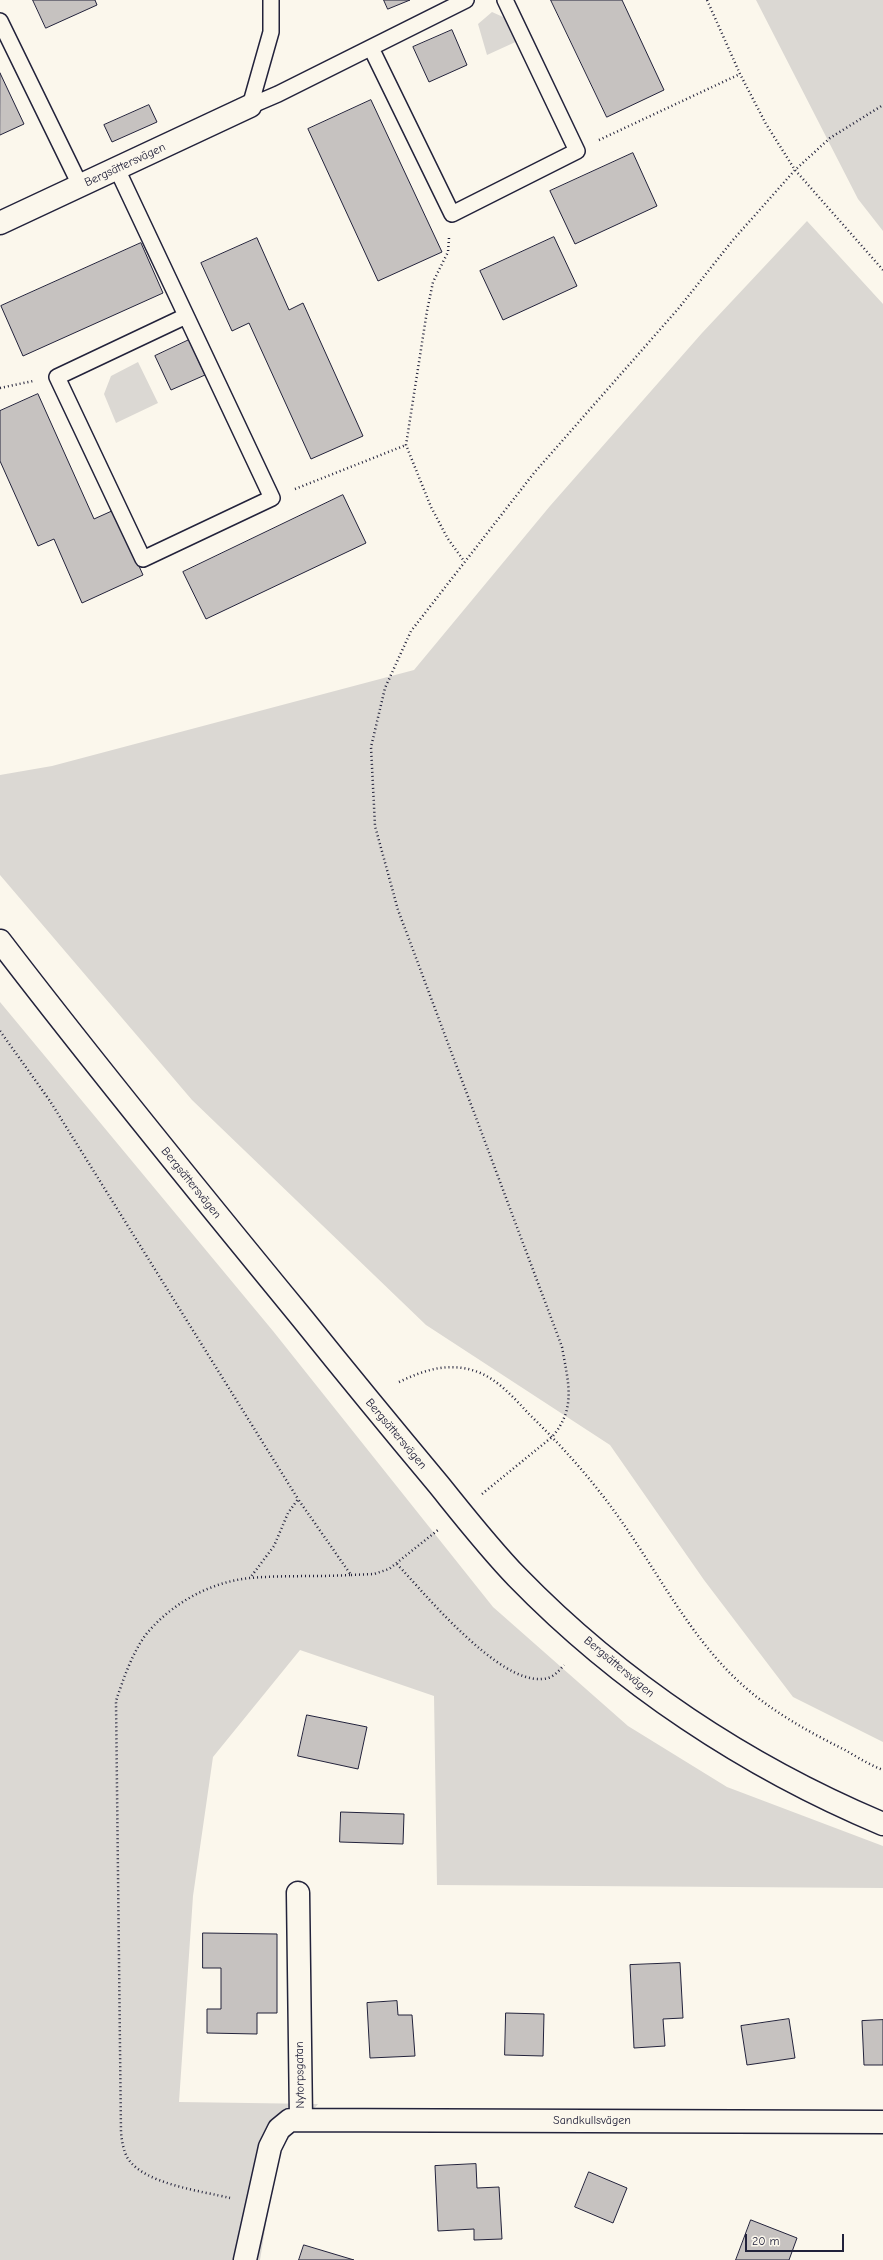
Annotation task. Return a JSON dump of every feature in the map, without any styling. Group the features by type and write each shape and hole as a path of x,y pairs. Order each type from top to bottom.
{"street":[{"name":"Bergsättersvägen","path":"0,224 250,106"},
{"name":"Bergsättersvägen","path":"0,941 95,1066 372,1404 517,1576 559,1617 660,1701 778,1773 836,1804 883,1824"},
{"name":"Nytorpsgatan","path":"245,2260 270,2147 280,2129 290,2120 301,2120 298,1893"},
{"name":"Sandkullsvägen","path":"301,2120 883,2122"}],"lane":[{"path":"250,106 271,32 271,0"},
{"path":"250,106 371,48 466,0"},
{"path":"371,48 452,214 577,151 505,0"},
{"path":"0,20 4,40 80,185"},
{"path":"117,169 272,498 143,559 57,377 186,316"}],"path":[{"path":"708,0 740,74 766,124 795,170 883,270"},
{"path":"577,151 740,74"},
{"path":"477,1498 552,1437 561,1426 568,1410 569,1387 562,1347 398,910 375,826 371,747 385,688 411,631 464,561 534,473 678,309 733,240 795,170 830,138 883,105"},
{"path":"452,214 448,252 434,282 427,311 406,445 431,507 448,538 464,561"},
{"path":"0,388 57,377"},
{"path":"272,498 406,445"},
{"path":"0,1030 50,1101 298,1499 350,1575"},
{"path":"399,1382 419,1372 440,1367 456,1367 476,1371 494,1380 552,1437 578,1466 622,1522 693,1630 728,1671 778,1711 814,1734 883,1770"},
{"path":"250,1578 274,1546 288,1513 298,1499"},
{"path":"259,2202 237,2200 152,2178 137,2169 127,2158 121,2133 116,1701 125,1674 147,1633 188,1598 216,1584 250,1578 374,1574 397,1564 439,1529"},
{"path":"397,1564 455,1627 479,1648 509,1669 528,1678 542,1679 555,1674 564,1665"}],"shaded area":[{"path":"756,0 883,0 883,231 858,199"},
{"path":"492,12 512,21 522,39 487,55 478,24"},
{"path":"807,221 883,304 883,1742 793,1697 704,1580 610,1445 426,1325 192,1100 0,875 0,775 52,766 414,670 550,506 702,333"},
{"path":"138,362 158,403 116,423 104,394 111,376"},
{"path":"0,1002 273,1331 493,1607 628,1726 727,1787 883,1846 883,1888 437,1885 434,1696 300,1650 213,1757 193,1896 179,2102 318,2104 278,2151 260,2260 0,2260"}],"building":[{"path":"33,0 95,0 97,5 46,28"},
{"path":"384,0 410,0 388,9"},
{"path":"551,0 622,0 664,90 607,117"},
{"path":"452,30 467,65 429,82 413,47"},
{"path":"0,73 24,124 0,135"},
{"path":"371,100 442,252 378,281 308,129"},
{"path":"149,105 157,122 112,142 104,125"},
{"path":"633,153 657,206 575,244 550,191"},
{"path":"554,237 577,286 503,320 480,271"},
{"path":"257,238 289,310 303,303 363,436 311,459 249,323 232,331 201,263"},
{"path":"141,243 163,293 23,356 1,306"},
{"path":"189,340 205,375 171,390 155,356"},
{"path":"38,394 94,519 114,510 143,575 82,603 54,539 38,546 0,461 0,411"},
{"path":"343,495 366,543 206,619 183,572"},
{"path":"307,1715 367,1727 358,1769 298,1756"},
{"path":"341,1812 404,1814 403,1844 340,1842"},
{"path":"203,1933 277,1934 277,2013 257,2013 257,2034 207,2033 207,2009 221,2009 221,1968 203,1968"},
{"path":"680,1963 683,2018 663,2019 665,2046 634,2048 630,1965"},
{"path":"397,2001 398,2015 412,2015 415,2056 370,2058 367,2003"},
{"path":"506,2013 544,2014 543,2056 505,2055"},
{"path":"789,2019 795,2058 747,2065 741,2026"},
{"path":"883,2020 883,2065 864,2065 862,2021"},
{"path":"476,2164 477,2188 499,2187 502,2239 474,2240 474,2229 438,2231 435,2166"},
{"path":"589,2172 627,2188 613,2223 575,2207"},
{"path":"751,2220 797,2238 789,2260 736,2260"},
{"path":"304,2245 354,2260 299,2260"}]}
